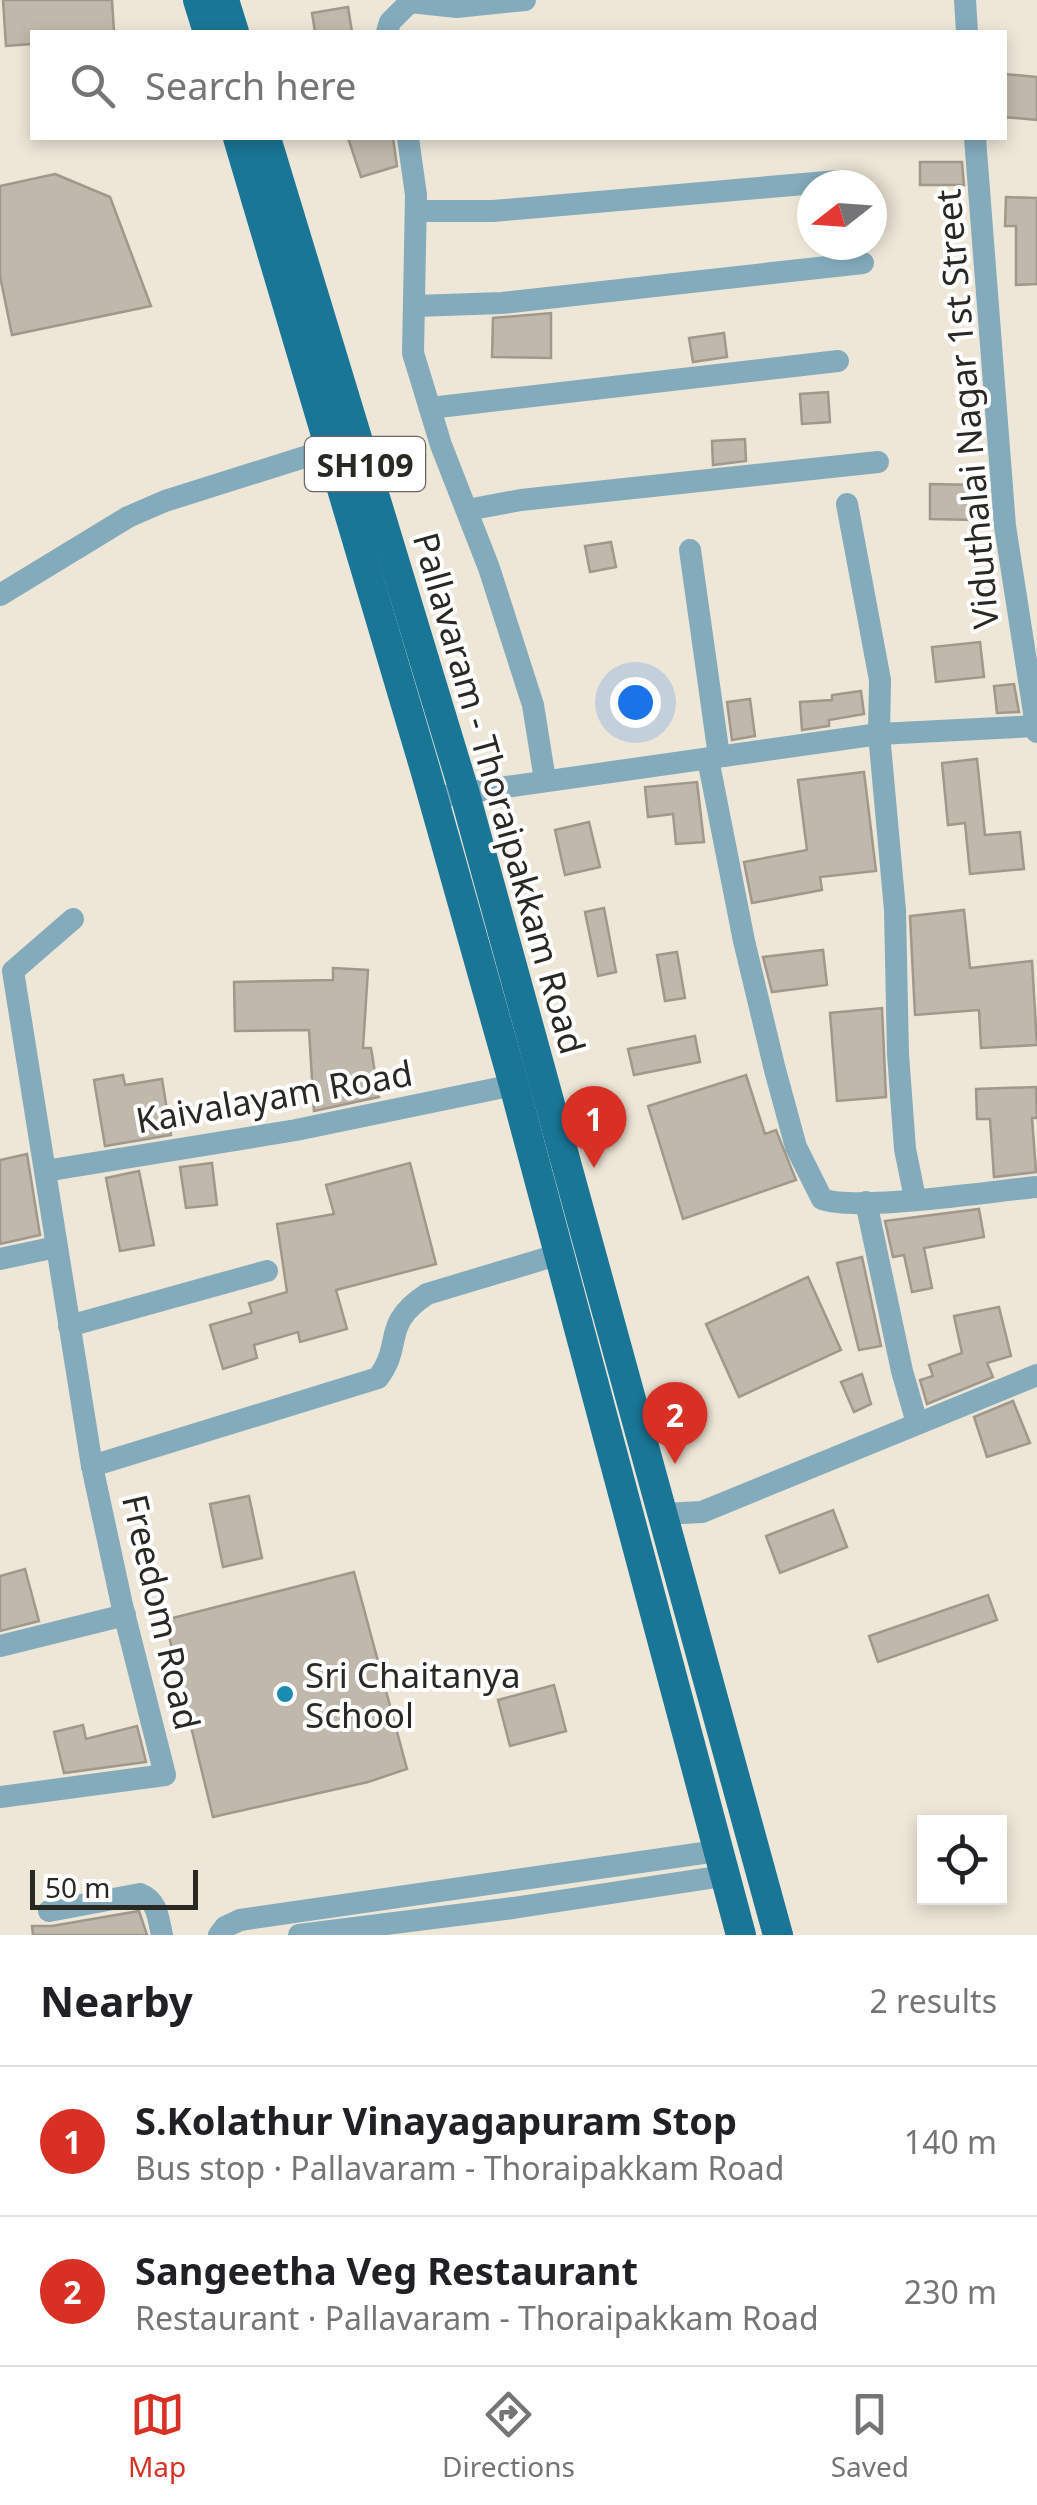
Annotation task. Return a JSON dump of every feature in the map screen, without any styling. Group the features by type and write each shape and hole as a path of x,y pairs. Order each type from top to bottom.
{"main road":[{"path":"198,0 207,30"},
{"path":"224,0 233,30"},
{"name":"Pallavaram - Thoraipakkam Road","path":"239,140 433,799 560,1254 636,1477 662,1514 778,1935"},
{"name":"Pallavaram - Thoraipakkam Road","path":"267,140 464,791 636,1477 720,1864 741,1935"}],"street":[{"path":"388,27 410,2 457,7 526,0"},
{"path":"965,0 967,30"},
{"path":"408,140 416,211 413,354 490,568 533,704 545,780"},
{"name":"Viduthalai Nagar 1st Street","path":"975,140 1005,526 1037,728"},
{"path":"416,211 493,212 797,185"},
{"path":"415,306 502,303 863,263"},
{"path":"430,408 838,361"},
{"path":"0,595 128,518 165,501 330,448"},
{"path":"466,510 521,500 878,462"},
{"path":"847,504 880,680 879,734 895,910 898,1054 905,1148 915,1198"},
{"path":"690,550 712,758 744,941 796,1147 822,1198 834,1203 866,1202 1037,1187"},
{"path":"433,799 464,791 879,734 1037,728"},
{"name":"Freedom Road","path":"0,1797 165,1775 92,1466 13,971 73,919"},
{"name":"Kaivalayam Road","path":"45,1171 296,1130 514,1085"},
{"path":"866,1202 916,1424"},
{"path":"0,1259 56,1247"},
{"path":"92,1466 378,1378 386,1367 397,1320 410,1305 427,1294 560,1254"},
{"path":"70,1326 267,1272"},
{"path":"662,1514 702,1512 1037,1375"},
{"path":"0,1646 126,1615"},
{"path":"219,1935 225,1927 240,1920 720,1864"},
{"path":"299,1935 513,1908 720,1864"},
{"path":"49,1911 140,1894 150,1898 156,1909 162,1935"}],"building":[{"path":"3,0 112,0 114,30 30,30 30,44 6,46"},
{"path":"348,7 352,30 315,30 312,13"},
{"path":"1007,74 1037,77 1037,120 1007,117"},
{"path":"349,140 393,140 397,166 361,177"},
{"path":"920,162 962,162 964,185 920,185"},
{"path":"55,174 110,197 151,306 12,335 0,276 0,186"},
{"path":"1006,197 1037,198 1037,284 1016,285 1016,226 1005,226"},
{"path":"551,313 551,358 492,357 493,318"},
{"path":"724,333 727,357 693,362 689,338"},
{"path":"828,392 830,422 802,424 800,394"},
{"path":"745,439 746,461 713,465 712,441"},
{"path":"930,484 978,485 978,520 930,519"},
{"path":"611,542 616,567 590,572 585,546"},
{"path":"980,642 984,677 936,682 932,647"},
{"path":"1014,684 1019,712 997,713 994,686"},
{"path":"861,691 864,714 802,730 800,702 832,700 832,695"},
{"path":"750,699 755,736 732,740 727,702"},
{"path":"977,759 985,835 1020,832 1024,869 970,874 965,823 948,825 942,763"},
{"path":"864,772 876,871 820,877 822,890 752,903 744,862 807,850 798,780"},
{"path":"697,782 704,842 676,844 673,814 648,817 645,787"},
{"path":"589,822 600,867 565,875 555,830"},
{"path":"604,908 616,972 598,976 585,912"},
{"path":"964,910 970,968 1032,961 1037,1045 981,1048 979,1010 915,1015 910,916"},
{"path":"823,950 827,985 772,992 763,957"},
{"path":"677,952 685,998 665,1001 657,955"},
{"path":"333,968 368,970 363,1048 371,1048 379,1097 314,1111 309,1030 235,1031 234,982 333,980"},
{"path":"882,1008 886,1097 837,1101 830,1013"},
{"path":"695,1036 700,1062 634,1075 628,1049"},
{"path":"123,1075 125,1085 162,1079 171,1135 105,1146 94,1080"},
{"path":"746,1075 765,1134 776,1130 796,1180 683,1219 648,1106"},
{"path":"1036,1087 1037,1118 1032,1118 1036,1172 994,1177 990,1119 977,1119 976,1089"},
{"path":"27,1154 40,1235 0,1244 0,1160"},
{"path":"212,1163 217,1205 186,1208 180,1167"},
{"path":"410,1163 436,1264 336,1290 347,1329 300,1342 298,1332 254,1345 257,1358 223,1369 210,1325 252,1313 249,1303 287,1292 277,1224 334,1214 326,1185"},
{"path":"139,1171 154,1245 120,1251 106,1178"},
{"path":"979,1209 984,1237 924,1248 932,1288 912,1292 904,1255 893,1257 885,1221"},
{"path":"862,1257 881,1346 859,1350 837,1263"},
{"path":"808,1277 841,1350 739,1397 706,1324"},
{"path":"999,1307 1011,1356 987,1363 993,1377 927,1404 920,1380 933,1376 929,1365 962,1353 954,1316"},
{"path":"862,1374 871,1404 854,1412 841,1382"},
{"path":"1013,1401 1030,1443 987,1457 974,1417"},
{"path":"249,1496 262,1558 223,1567 210,1504"},
{"path":"833,1510 847,1547 780,1573 766,1536"},
{"path":"25,1569 39,1621 0,1631 0,1576"},
{"name":"Sri Chaitanya School","path":"354,1572 407,1769 368,1782 213,1817 165,1620"},
{"path":"988,1595 997,1620 878,1662 869,1636"},
{"path":"554,1685 566,1731 510,1746 498,1700"},
{"path":"83,1725 86,1739 137,1726 146,1762 64,1773 54,1732"},
{"path":"139,1911 147,1935 33,1935 32,1926"}],"place":[{"name":"S.Kolathur Vinayagapuram Stop","path":"594,1168"},
{"name":"Sangeetha Veg Restaurant","path":"675,1464"},
{"name":"Sri Chaitanya School","path":"285,1694"}]}
